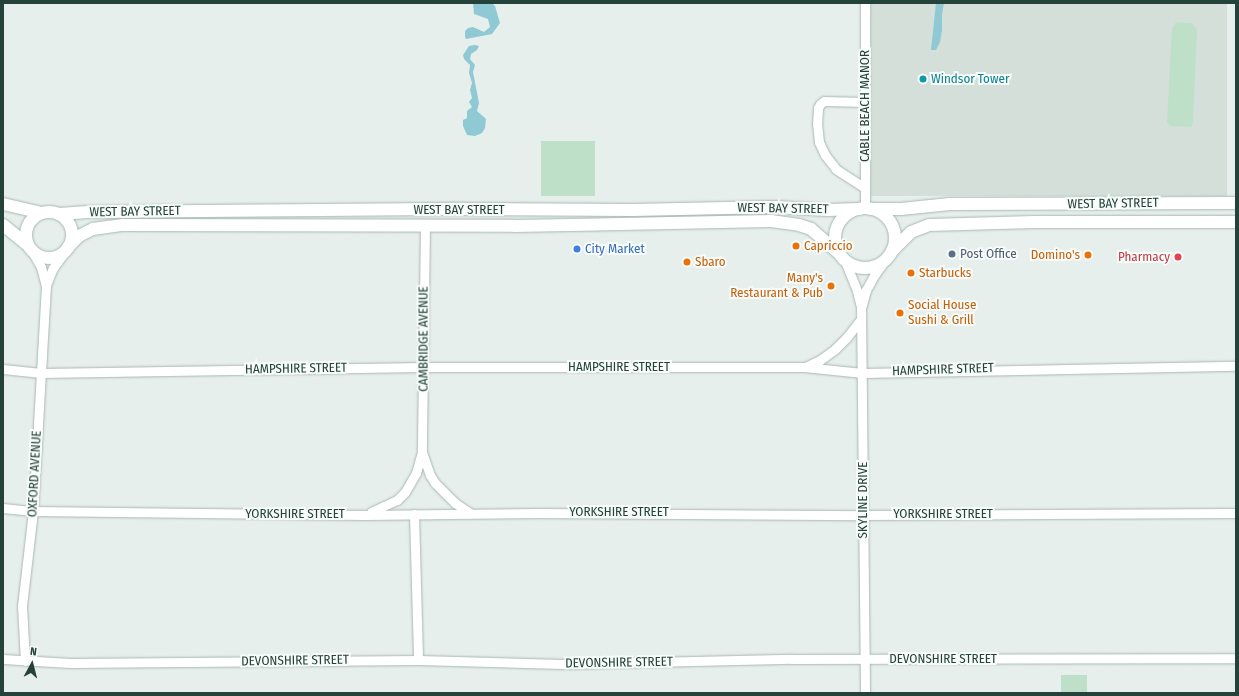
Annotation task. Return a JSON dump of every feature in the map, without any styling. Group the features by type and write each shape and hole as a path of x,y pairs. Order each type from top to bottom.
{"main road":[{"name":"WEST BAY STREET","path":"59,214 95,212 464,209 632,210 774,207 828,210 901,209 950,204 1236,203"},
{"path":"3,204 42,213 52,212 59,214 65,219 71,228 72,239 66,250 56,257 47,258 38,255 3,225"},
{"path":"865,209 883,215 892,226 895,238 888,256 876,266 865,268 854,267 841,256 834,240 836,228 847,214 865,209"},
{"path":"30,248 26,234 28,225 34,217 42,213"},
{"name":"WEST BAY STREET","path":"66,250 79,236 93,229 124,225 425,226 786,222 811,229 841,256"},
{"name":"WEST BAY STREET","path":"888,256 911,232 920,227 929,225 1034,222 1236,222"}],"street":[{"name":"CABLE BEACH MANOR","path":"865,3 865,209"},
{"path":"865,102 824,101 818,108 816,124 818,142 825,156 841,173 865,188"},
{"name":"CAMBRIDGE AVENUE","path":"365,515 385,506 405,492 416,473 422,452 425,226"},
{"name":"OXFORD AVENUE","path":"30,248 41,267 46,286"},
{"name":"OXFORD AVENUE","path":"25,661 22,606 33,511 46,286 53,268 66,250"},
{"name":"SKYLINE DRIVE","path":"841,256 852,275 861,307 862,319 864,693"},
{"name":"SKYLINE DRIVE","path":"861,307 872,279 888,256"},
{"path":"804,368 820,360 835,349 862,319"},
{"name":"HAMPSHIRE STREET","path":"3,369 40,373 423,368 804,368 863,373 1236,366"},
{"name":"CAMBRIDGE AVENUE","path":"422,452 435,483 455,503 470,513"},
{"name":"YORKSHIRE STREET","path":"3,508 33,511 365,515 699,512 863,515 1236,513"},
{"path":"414,514 418,660"},
{"name":"DEVONSHIRE STREET","path":"3,658 25,661 70,663 418,660 563,664 864,659 1236,658"}],"shaded area":[{"path":"871,3 1227,3 1227,196 871,196"}],"green space":[{"path":"1176,22 1192,23 1197,29 1193,123 1191,127 1170,126 1167,122 1172,28"},
{"path":"541,141 595,141 595,196 541,196"},
{"path":"1061,675 1087,675 1087,693 1061,693"}],"water":[{"path":"473,3 492,3 495,6 500,23 492,34 466,39 465,31 468,28 473,27 484,32 490,27 488,19 474,14"},
{"path":"936,3 944,3 942,30 940,42 936,50 931,50"},
{"path":"469,46 479,46 477,50 471,54 470,59 475,65 473,72 479,103 477,111 486,119 485,128 482,133 475,136 467,135 463,126 463,120 467,118 467,111 472,107 469,102 472,98 470,90 472,83 469,73 470,65 464,59 463,55"}],"place":[{"name":"Windsor Tower","path":"923,79"},
{"name":"Capriccio","path":"796,246"},
{"name":"City Market","path":"577,249"},
{"name":"Post Office","path":"952,254"},
{"name":"Domino's","path":"1088,255"},
{"name":"Pharmacy","path":"1178,257"},
{"name":"Sbaro","path":"687,262"},
{"name":"Starbucks","path":"911,273"},
{"name":"Many's Restaurant & Pub","path":"831,286"},
{"name":"Social House Sushi & Grill","path":"900,313"}]}
